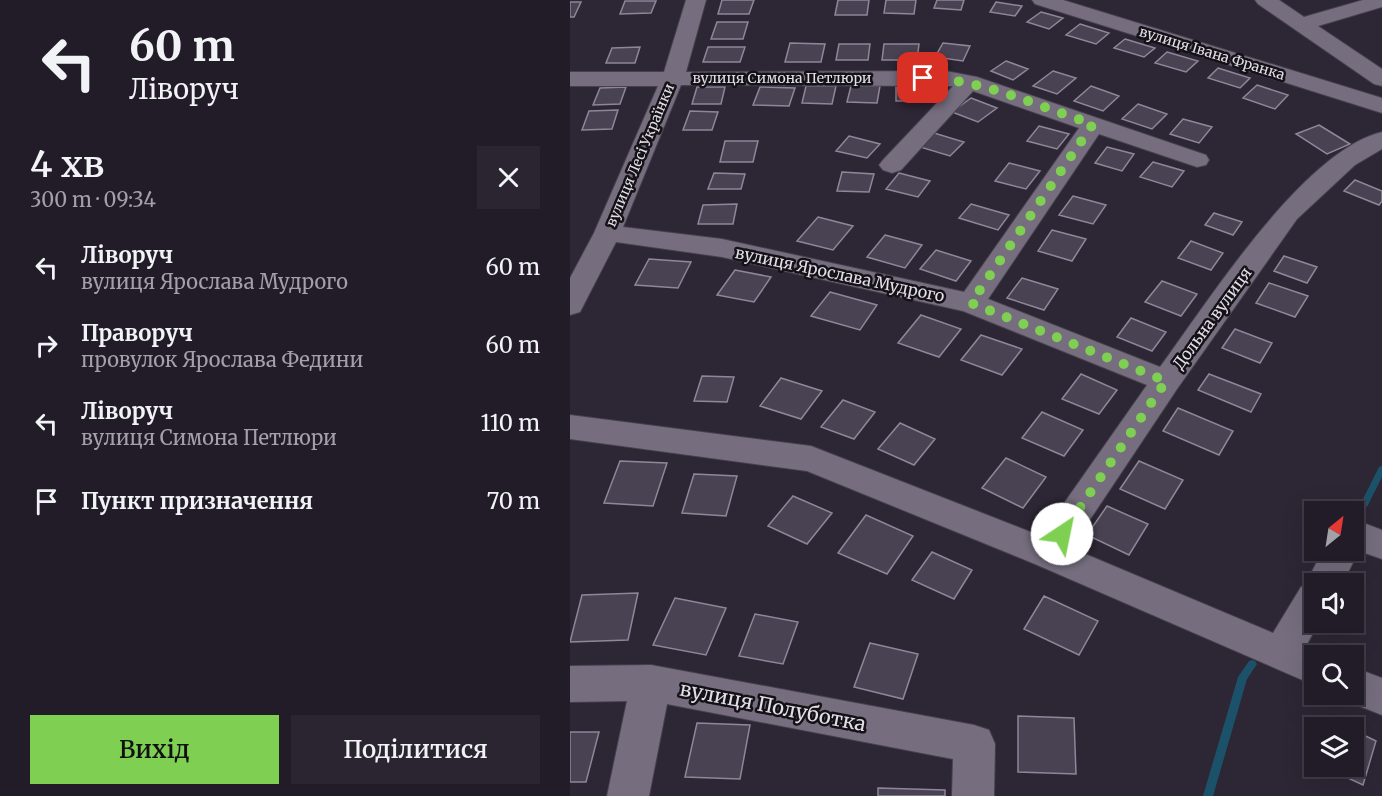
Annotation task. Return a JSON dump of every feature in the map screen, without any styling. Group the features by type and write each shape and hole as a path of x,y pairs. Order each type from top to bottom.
{"street":[{"name":"вулиця Лесі Українки","path":"570,305 607,233 673,78 696,0"},
{"name":"вулиця Івана Франка","path":"1042,0 1382,106"},
{"path":"1266,0 1382,79"},
{"path":"1301,24 1375,4"},
{"name":"вулиця Симона Петлюри","path":"570,79 946,78 969,82 1197,160"},
{"path":"892,165 969,82"},
{"path":"971,303 1093,124"},
{"name":"Дольна вулиця","path":"1048,554 1166,381 1288,213 1346,160 1382,139"},
{"name":"вулиця Ярослава Мудрого","path":"607,233 722,249 971,303 1166,381"},
{"path":"570,427 811,459 1048,554 1304,664"},
{"path":"1364,538 1382,545"},
{"path":"1281,654 1304,615"},
{"path":"628,796 651,683"},
{"name":"вулиця Полуботка","path":"570,684 651,683 974,744 973,796"},
{"path":"1364,690 1382,697"}],"building":[{"path":"722,0 754,0 749,14 718,14"},
{"path":"838,0 869,0 867,15 835,15"},
{"path":"886,0 916,0 914,14 884,13"},
{"path":"937,0 964,0 961,10 934,8"},
{"path":"625,1 656,1 651,13 620,14"},
{"path":"570,2 581,2 574,17 570,17"},
{"path":"996,2 1022,6 1015,16 990,12"},
{"path":"1041,12 1063,18 1049,29 1027,22"},
{"path":"717,22 748,22 743,39 711,39"},
{"path":"1080,24 1109,33 1096,44 1066,35"},
{"path":"1125,39 1155,48 1144,57 1114,48"},
{"path":"790,43 825,44 821,62 785,62"},
{"path":"943,43 970,46 963,61 935,57"},
{"path":"839,44 870,44 868,60 836,60"},
{"path":"884,44 919,44 917,60 882,60"},
{"path":"640,47 635,63 606,63 612,48"},
{"path":"708,47 745,47 740,62 703,62"},
{"path":"1167,52 1198,61 1186,72 1155,63"},
{"path":"1006,61 1028,69 1013,80 991,71"},
{"path":"1218,68 1250,78 1240,88 1208,78"},
{"path":"1053,71 1076,78 1057,94 1033,86"},
{"path":"925,83 926,101 896,101 896,84"},
{"path":"1257,85 1288,95 1275,109 1243,98"},
{"path":"806,86 836,86 832,104 802,103"},
{"path":"851,86 880,86 877,103 847,102"},
{"path":"1091,86 1119,96 1103,111 1074,101"},
{"path":"626,87 620,104 593,105 600,88"},
{"path":"697,87 725,87 721,104 692,104"},
{"path":"760,87 795,88 789,106 753,105"},
{"path":"971,98 997,108 978,122 952,112"},
{"path":"1138,104 1167,114 1152,129 1122,119"},
{"path":"618,110 612,129 582,130 589,111"},
{"path":"690,111 718,112 712,130 683,130"},
{"path":"1183,119 1212,127 1199,143 1170,134"},
{"path":"1319,125 1350,144 1327,154 1296,134"},
{"path":"1039,126 1069,134 1057,149 1027,141"},
{"path":"934,133 964,142 950,156 920,147"},
{"path":"849,136 880,144 867,158 836,151"},
{"path":"725,141 758,141 753,162 720,162"},
{"path":"1107,147 1134,154 1122,171 1095,163"},
{"path":"1153,162 1184,171 1172,187 1140,177"},
{"path":"1009,163 1040,171 1026,189 995,181"},
{"path":"842,172 874,174 869,192 837,191"},
{"path":"714,173 745,174 741,189 708,189"},
{"path":"899,173 930,181 918,197 886,189"},
{"path":"1355,180 1382,191 1382,201 1379,205 1344,191"},
{"path":"1073,196 1106,205 1093,224 1059,215"},
{"path":"737,204 733,224 698,224 703,205"},
{"path":"971,204 1009,215 998,230 959,218"},
{"path":"1214,213 1242,222 1233,235 1205,225"},
{"path":"818,217 853,226 833,250 797,241"},
{"path":"1052,230 1086,239 1072,261 1038,251"},
{"path":"885,235 922,245 905,268 867,257"},
{"path":"1191,241 1223,253 1211,270 1178,258"},
{"path":"936,250 971,261 956,281 920,269"},
{"path":"1284,256 1317,267 1307,283 1274,271"},
{"path":"649,259 691,262 678,288 635,285"},
{"path":"735,270 771,277 754,302 717,295"},
{"path":"1022,278 1058,289 1044,310 1007,298"},
{"path":"1162,281 1197,294 1181,316 1145,302"},
{"path":"1269,283 1308,296 1295,317 1256,303"},
{"path":"830,292 877,305 860,330 811,316"},
{"path":"921,315 961,329 939,357 898,343"},
{"path":"1131,318 1166,332 1152,351 1117,337"},
{"path":"1235,329 1272,343 1260,363 1222,348"},
{"path":"981,335 1022,349 1002,375 961,360"},
{"path":"1081,374 1117,390 1099,414 1062,399"},
{"path":"1209,374 1261,394 1251,412 1198,390"},
{"path":"702,376 734,377 727,402 694,401"},
{"path":"781,378 822,391 801,419 760,406"},
{"path":"843,400 875,412 854,439 821,427"},
{"path":"1178,408 1233,431 1219,455 1163,431"},
{"path":"1042,412 1083,430 1064,456 1022,438"},
{"path":"900,423 935,439 914,465 878,449"},
{"path":"1006,458 1046,477 1023,508 982,488"},
{"path":"620,461 667,463 653,506 604,503"},
{"path":"1139,461 1183,480 1165,509 1120,489"},
{"path":"694,474 737,476 726,516 682,513"},
{"path":"793,496 832,513 807,544 768,526"},
{"path":"1107,506 1148,524 1129,555 1087,535"},
{"path":"866,515 913,536 887,574 838,553"},
{"path":"932,552 972,570 954,599 912,580"},
{"path":"638,593 628,640 570,642 582,595"},
{"path":"1044,596 1098,621 1079,655 1024,629"},
{"path":"675,598 726,608 706,655 653,645"},
{"path":"755,614 798,622 783,664 739,656"},
{"path":"870,643 918,654 903,699 854,687"},
{"path":"1018,716 1074,718 1076,774 1018,772"},
{"path":"697,723 750,725 740,779 685,777"},
{"path":"570,732 599,732 586,782 570,782"},
{"path":"1364,735 1376,741 1363,785 1346,777 1364,777"},
{"path":"878,788 945,790 945,796 878,796"}],"waterway":[{"path":"1364,504 1382,469"},
{"path":"1208,796 1243,677 1252,664"}],"route":[{"path":"923,78 946,78 969,82 1093,124 971,303 1166,381 1062,534"}]}
